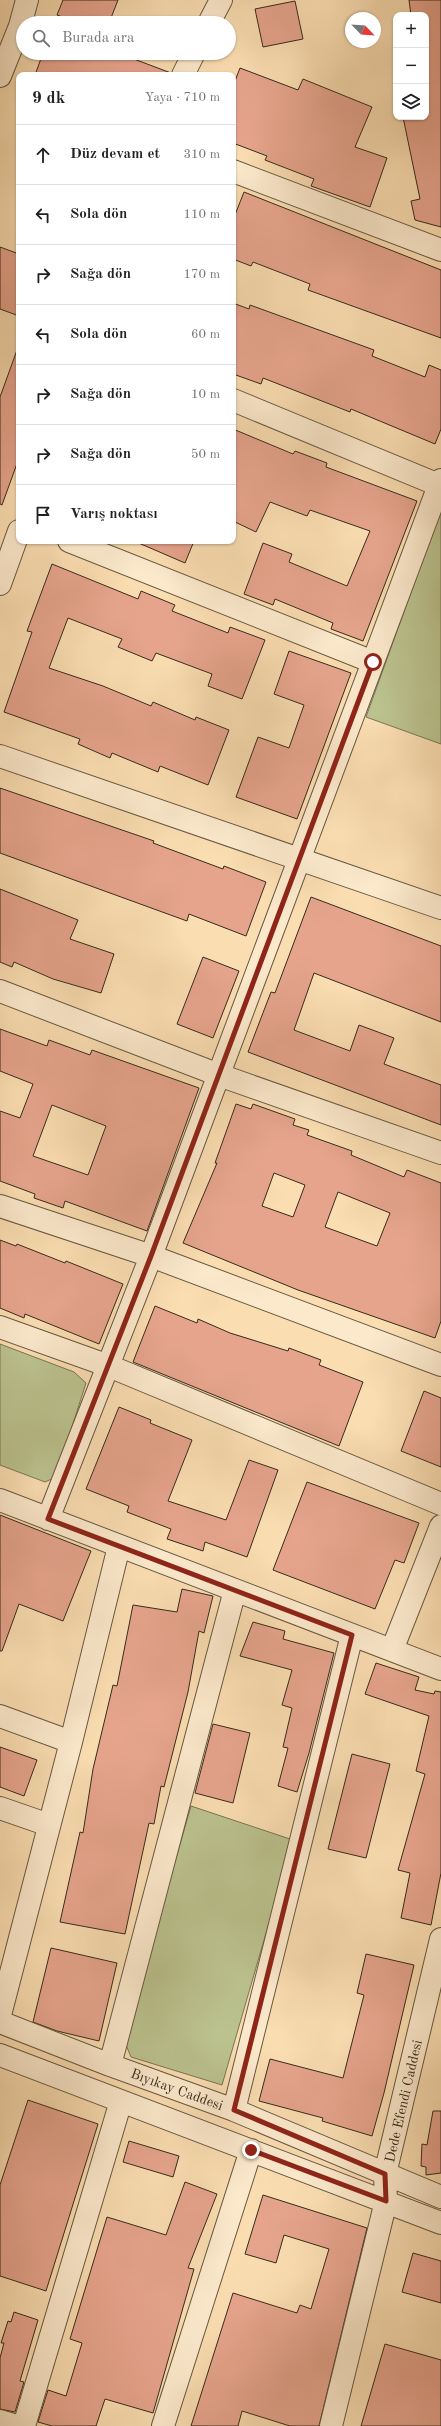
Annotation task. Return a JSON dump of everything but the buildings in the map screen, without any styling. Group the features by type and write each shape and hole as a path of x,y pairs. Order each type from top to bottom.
{"street":[{"path":"23,16 27,0"},
{"path":"213,16 221,0"},
{"path":"0,76 16,36"},
{"path":"185,72 191,60"},
{"path":"236,172 441,250"},
{"path":"48,1519 151,1256 440,484 236,401"},
{"path":"0,584 16,539"},
{"path":"77,544 373,662"},
{"path":"0,756 441,908"},
{"path":"0,991 219,1075 441,1153"},
{"path":"0,1206 151,1256 441,1365"},
{"path":"0,1327 109,1366 441,1504"},
{"path":"0,1500 441,1669"},
{"path":"392,1650 441,1526"},
{"path":"0,2015 71,1742 119,1546"},
{"path":"110,2065 235,1590"},
{"path":"234,2110 352,1635"},
{"path":"0,1716 71,1742"},
{"path":"0,1808 49,1825"},
{"name":"Dede Efendi Caddesi","path":"331,2426 386,2201 385,2174 441,1939"},
{"name":"Bıyıkay Caddesi","path":"0,2022 110,2065 234,2110 441,2196"},
{"path":"0,2032 1,2060 122,2101 441,2223"},
{"path":"24,2426 122,2101"},
{"path":"163,2426 251,2150"},
{"path":"0,2421 17,2426"}],"green space":[{"path":"441,509 441,744 366,717"},
{"path":"0,1344 74,1372 86,1383 56,1477 45,1482 0,1465"},
{"path":"191,1806 293,1840 222,2085 131,2057 124,2040"}],"route":[{"path":"251,2150 386,2201 385,2174 234,2110 352,1635 48,1519 151,1256 373,662"}]}
